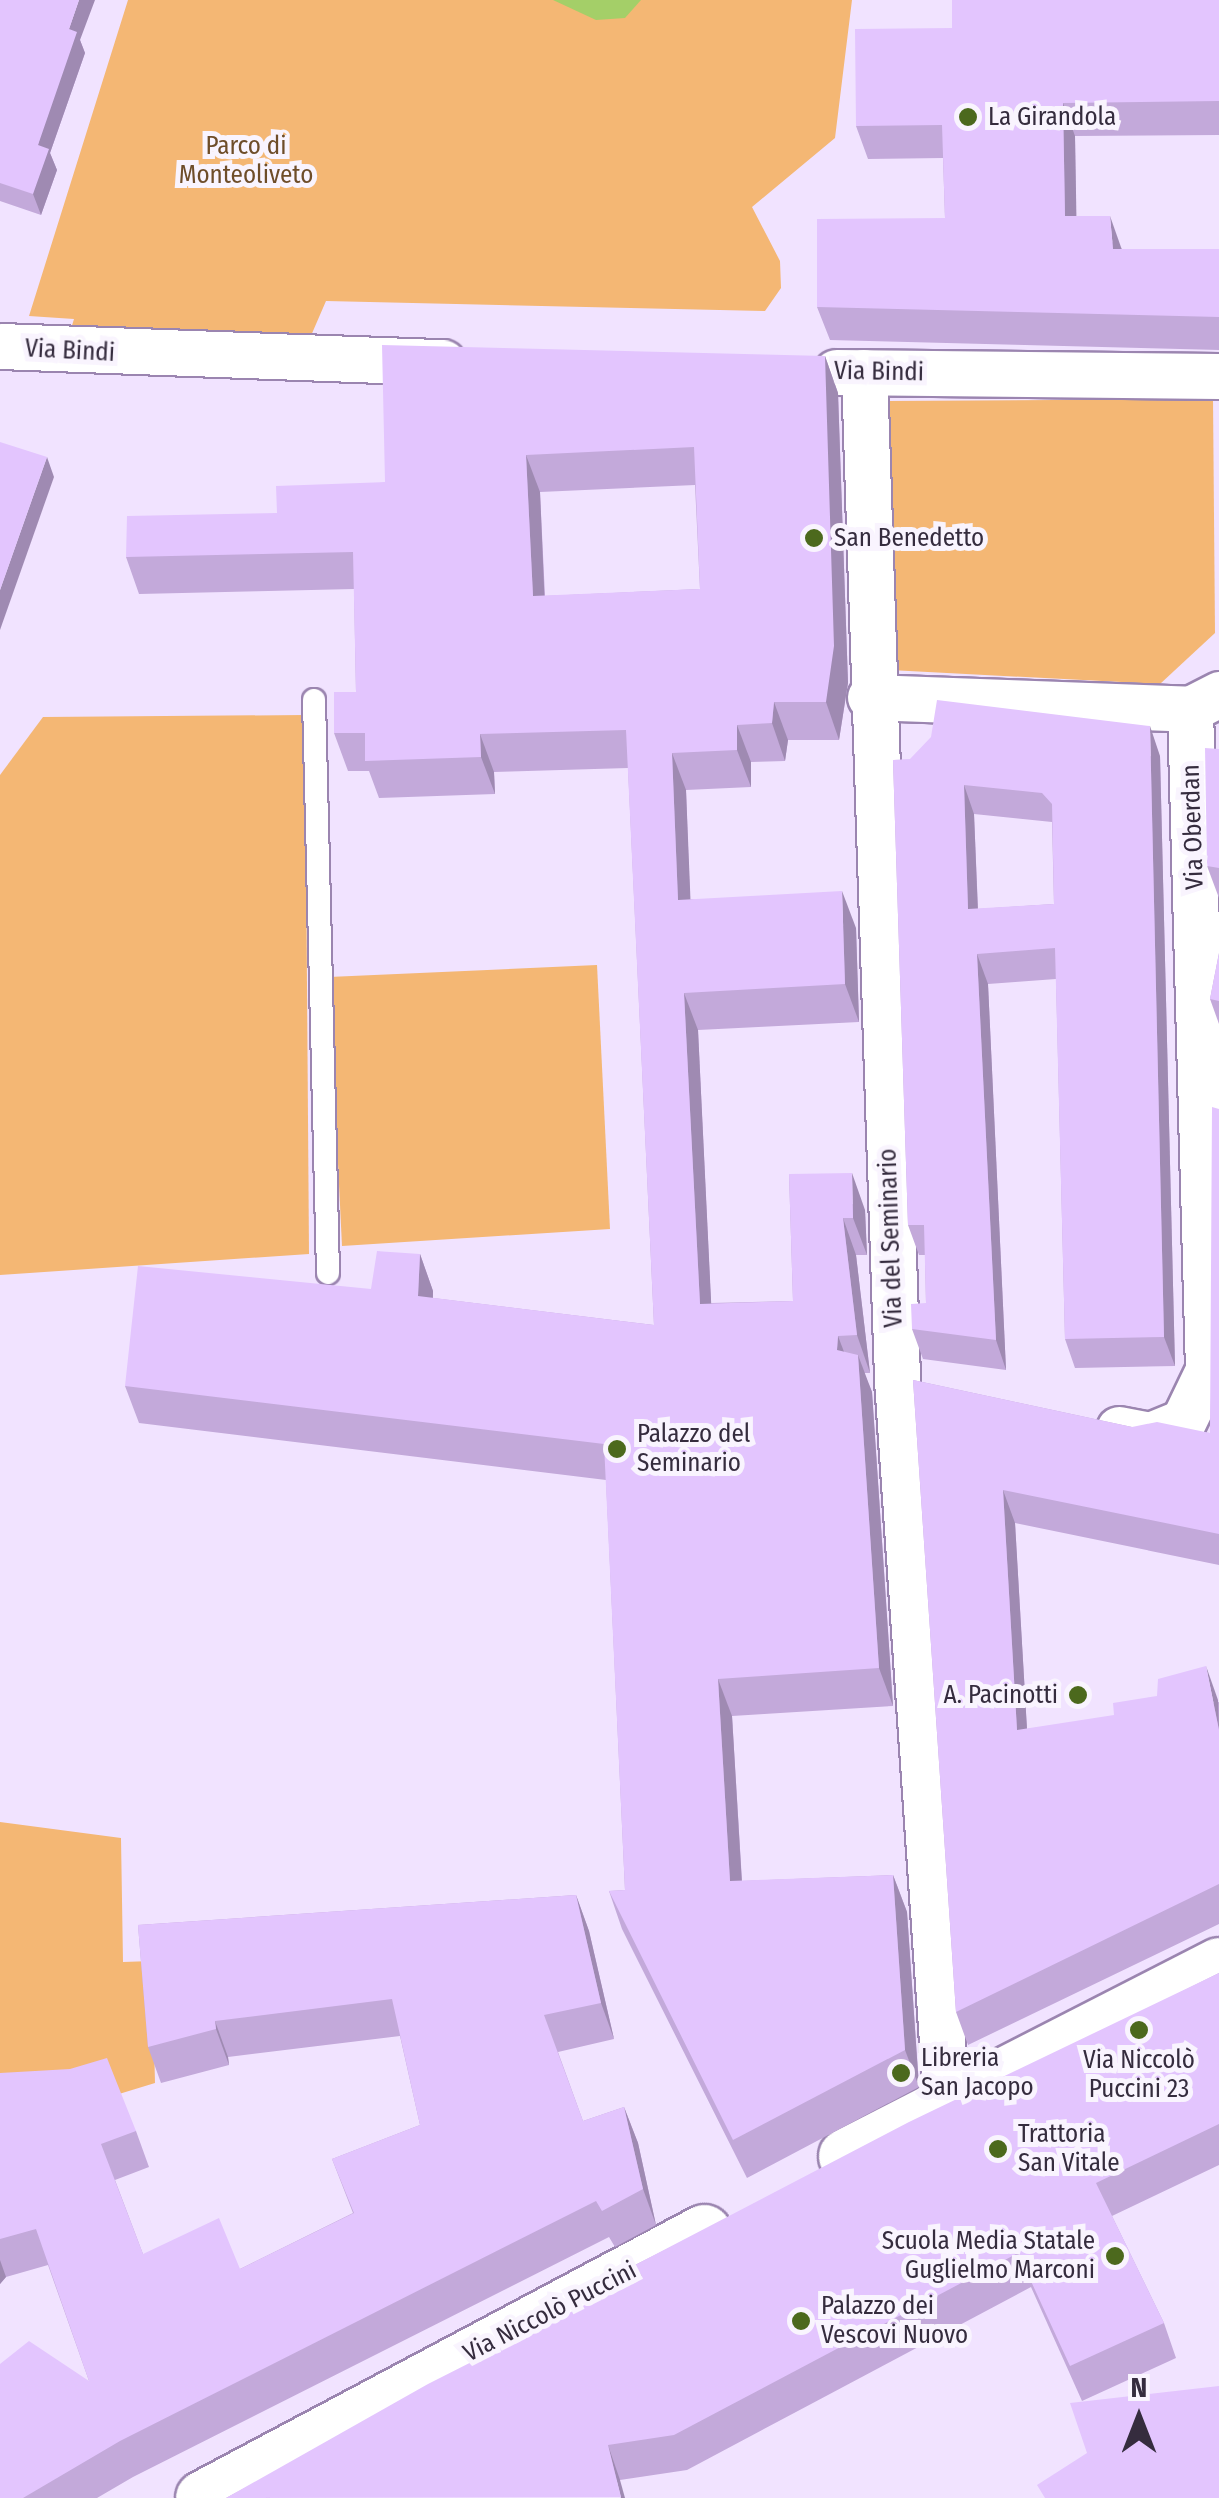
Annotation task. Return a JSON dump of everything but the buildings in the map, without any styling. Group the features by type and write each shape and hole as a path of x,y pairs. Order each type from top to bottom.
{"street":[{"name":"Via Bindi","path":"0,346 49,352 489,363"},
{"name":"Via Bindi","path":"796,371 1219,376"},
{"name":"Via del Seminario","path":"864,372 870,697 897,1380 946,2102"},
{"name":"Via Oberdan","path":"870,697 1204,701 1206,1381 1173,1428 1150,1435 1080,1420"},
{"path":"897,1380 952,1392"},
{"path":"800,2180 1219,1965"},
{"name":"Via Niccolò Puccini","path":"203,2498 752,2207"}],"lane":[{"path":"314,700 328,1273"}],"green space":[{"name":"Parco di Monteoliveto","path":"128,0 852,0 835,138 752,207 780,261 781,288 765,311 326,301 310,338 70,332 74,319 29,316"},
{"path":"1213,399 1215,633 1160,684 890,670 888,401"},
{"path":"305,715 309,1254 0,1275 0,775 43,717"},
{"path":"597,965 610,1229 342,1246 329,977"},
{"path":"0,1822 121,1838 123,1962 152,1961 155,2083 83,2105 0,2110"}],"shaded area":[{"path":"553,0 641,0 625,18 596,20"}],"place":[{"name":"La Girandola","path":"968,117"},
{"name":"San Benedetto","path":"814,538"},
{"name":"Palazzo del Seminario","path":"617,1449"},
{"name":"A. Pacinotti","path":"1078,1695"},
{"name":"Via Niccolò Puccini 23","path":"1139,2030"},
{"name":"Libreria San Jacopo","path":"901,2073"},
{"name":"Trattoria San Vitale","path":"998,2149"},
{"name":"Scuola Media Statale Guglielmo Marconi","path":"1115,2256"},
{"name":"Palazzo dei Vescovi Nuovo","path":"801,2321"}]}
